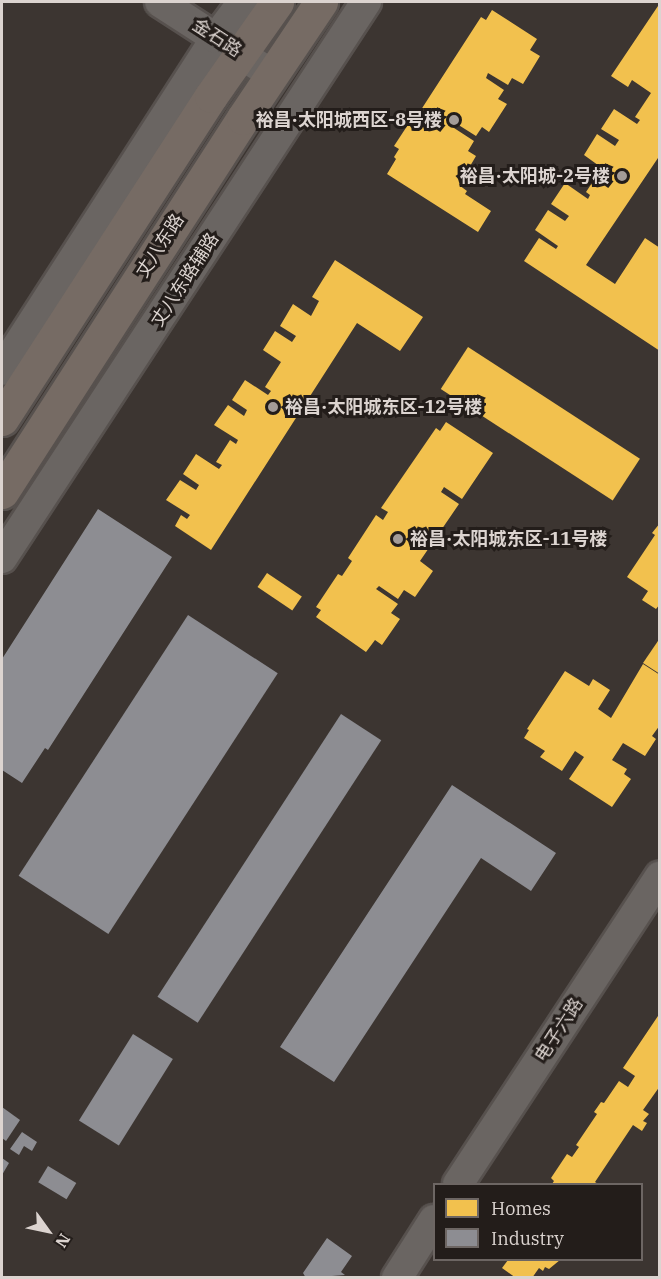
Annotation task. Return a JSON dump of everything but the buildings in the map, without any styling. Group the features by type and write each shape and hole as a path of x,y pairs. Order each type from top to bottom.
{"main road":[{"path":"2,419 228,46 277,2"},
{"name":"丈八东路","path":"2,492 321,2"}],"street":[{"name":"金石路","path":"160,2 273,75"},
{"path":"2,370 228,46 243,2"},
{"name":"丈八东路辅路","path":"2,558 366,2"},
{"name":"电子六路","path":"459,1183 660,876"},
{"path":"397,1278 433,1223"}],"place":[{"name":"裕昌·太阳城西区-8号楼","path":"454,120"},
{"name":"裕昌·太阳城-2号楼","path":"622,176"},
{"name":"裕昌·太阳城东区-12号楼","path":"273,407"},
{"name":"裕昌·太阳城东区-11号楼","path":"398,539"}]}
